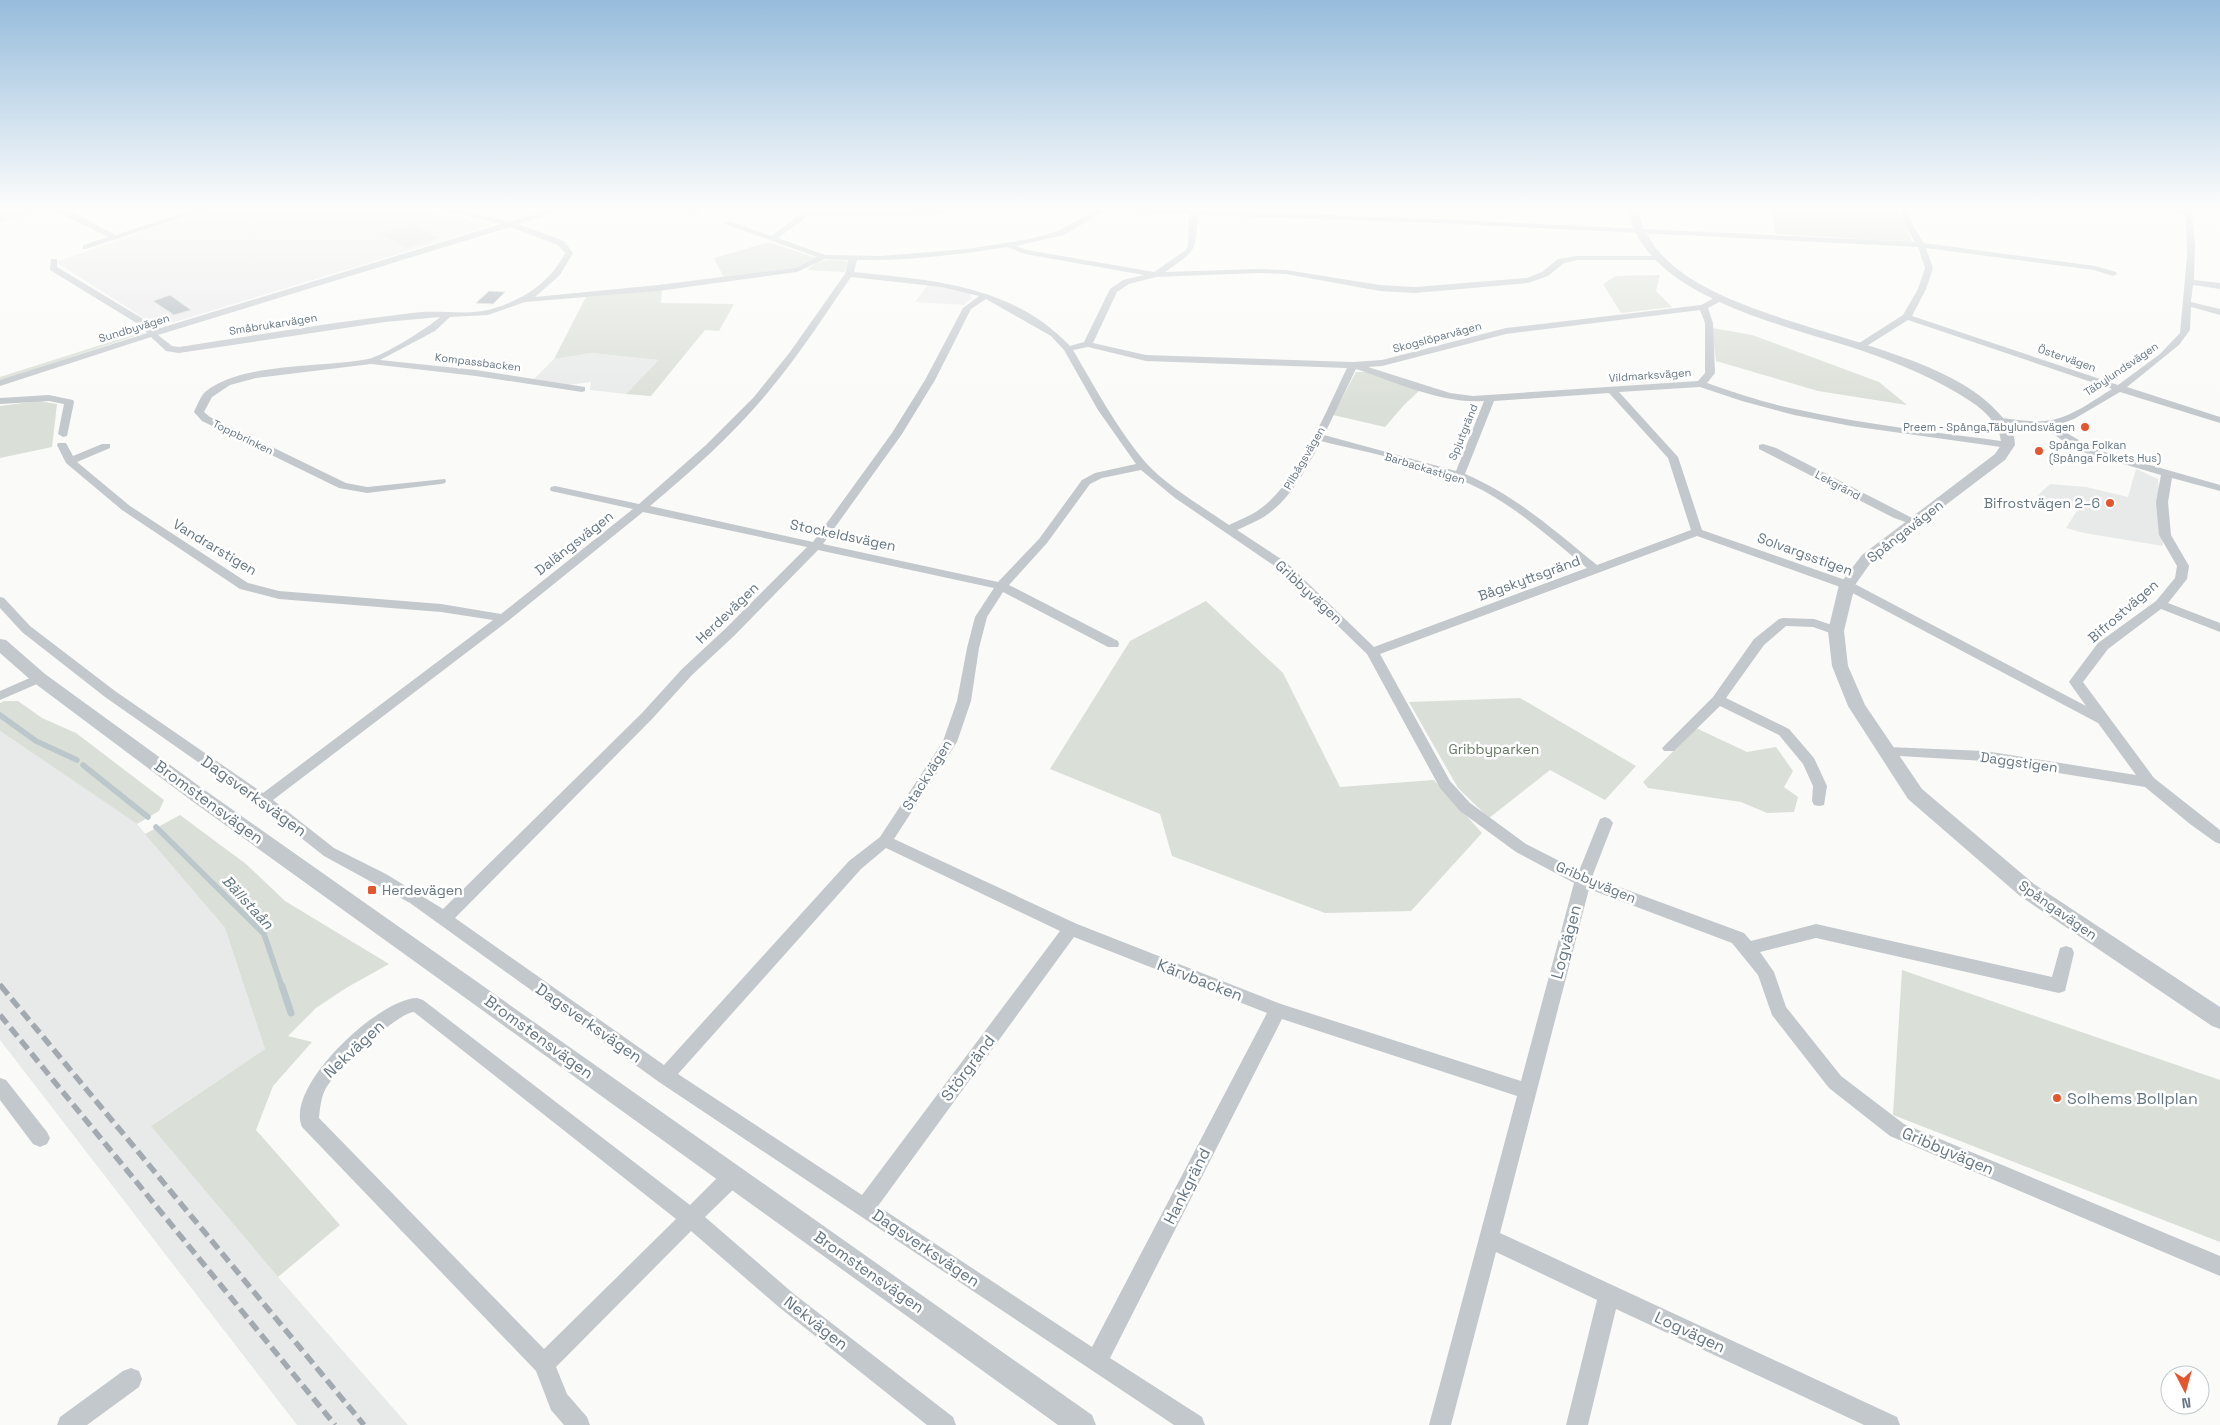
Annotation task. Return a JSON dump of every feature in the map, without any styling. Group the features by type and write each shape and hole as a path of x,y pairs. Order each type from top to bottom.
{"street":[{"name":"Småbrukarvägen","path":"63,274 147,325 152,334 169,349 179,350 362,322 493,312 525,300 546,285 556,274"},
{"name":"Sundbyvägen","path":"0,383 346,274"},
{"path":"525,300 658,288 762,274"},
{"name":"Dalängsvägen","path":"262,800 358,731 643,508 756,400 849,274"},
{"name":"Gribbyvägen","path":"854,274 942,284 986,295 1054,334 1068,349 1103,410 1143,466 1179,496 1283,566 1372,652 1445,784 1465,807 1522,848 1583,880 1738,938 1766,972 1778,1010 1835,1082 1897,1130 2220,1266"},
{"path":"1088,344 1113,291 1126,282 1156,275 1169,274"},
{"path":"1301,274 1380,288 1415,290 1528,280 1543,274"},
{"path":"1679,274 1703,290 1720,298 1942,377 1993,411 2001,421 2008,445"},
{"path":"1859,347 1907,317 1927,274"},
{"name":"Täbylundsvägen","path":"2001,421 2048,425 2072,418 2165,355 2178,344 2186,330 2189,274"},
{"path":"2189,282 2220,286"},
{"name":"Herdevägen","path":"443,919 647,716 687,672 730,632 816,545 897,434 930,380 967,308 986,295"},
{"name":"Skogslöparvägen","path":"1068,349 1088,344 1146,358 1354,365 1382,363 1506,331 1703,307 1720,298"},
{"path":"2187,302 2220,312"},
{"path":"1701,384 1710,373 1709,323 1703,307"},
{"name":"Toppbrinken","path":"441,481 367,490 344,486 206,419 199,412 208,395 227,383 265,373 372,360 432,329 448,314"},
{"name":"Östervägen","path":"1907,317 2220,420"},
{"name":"Kompassbacken","path":"372,360 377,363 476,373 582,389"},
{"name":"Vildmarksvägen","path":"1354,365 1449,396 1472,399 1701,384 1745,399 1804,414 1850,423 2008,445"},
{"name":"Pilbågsvägen","path":"1230,529 1265,511 1284,494 1318,437 1354,365"},
{"path":"1612,390 1673,456 1698,532"},
{"path":"0,401 49,398 69,402 63,434"},
{"name":"Spjutgränd","path":"1459,476 1490,398"},
{"path":"2048,425 2067,439 2090,451 2220,488"},
{"name":"Barbackastigen","path":"1318,437 1459,476 1490,491 1526,513 1596,570"},
{"name":"Vandrarstigen","path":"62,445 70,461 126,508 244,586 279,595 441,608 504,618"},
{"name":"Spångavägen","path":"2008,445 2000,458 1867,558 1847,585 1836,631 1840,666 1856,706 1915,794 2027,890 2220,1019"},
{"path":"70,461 106,446"},
{"name":"Lekgränd","path":"1763,447 1898,516 1914,522"},
{"name":"Stackvägen","path":"665,1076 855,865 885,841 950,742 964,701 973,648 981,617 1001,586 1044,541 1086,482 1099,476 1143,466"},
{"name":"Bifrostvägen","path":"2168,473 2162,502 2165,536 2182,566 2181,579 2160,604 2102,646 2076,682 2101,719 2149,782 2194,820 2220,838"},
{"name":"Stockeldsvägen","path":"555,489 1001,586 1112,644"},
{"name":"Bågskyttsgränd","path":"1372,652 1698,532"},
{"name":"Solvargsstigen","path":"1698,532 1847,585 2101,719"},
{"name":"Dagsverksvägen","path":"0,601 26,629 110,694 262,800 329,852 380,878 443,919 665,1076 1194,1425"},
{"path":"2160,604 2220,628"},
{"path":"1669,748 1718,700 1759,642 1783,622 1814,623 1836,631"},
{"name":"Bromstensvägen","path":"0,644 39,678 199,796 1082,1425"},
{"path":"0,696 39,678"},
{"path":"1718,700 1784,732 1809,762 1820,786 1819,801"},
{"name":"Daggstigen","path":"1887,752 1985,756 2149,782"},
{"name":"Logvägen","path":"1440,1425 1490,1239 1526,1091 1583,880 1605,823"},
{"name":"Kärvbacken","path":"885,841 1071,929 1278,1010 1526,1091"},
{"name":"Störgränd","path":"864,1207 1071,929"},
{"path":"1747,949 1816,930 2059,986 2066,953"},
{"name":"Nekvägen","path":"579,1425 559,1402 544,1364 310,1121 310,1107 320,1082 333,1065 374,1028 404,1006 417,1005 691,1218 787,1300 945,1425"},
{"name":"Hankgränd","path":"1096,1362 1278,1010"},
{"path":"0,1086 40,1138"},
{"path":"544,1364 733,1176"},
{"name":"Logvägen","path":"1490,1239 1889,1425"},
{"path":"1577,1425 1609,1294"},
{"path":"68,1425 130,1379"}],"shaded area":[{"path":"76,274 330,274 158,327"},
{"path":"929,284 970,293 972,298 964,305 915,302"},
{"path":"591,353 660,360 626,394 590,390 591,382 567,385 533,380 554,359"},
{"name":"Bifrostvägen 2–6","path":"2136,469 2158,479 2163,546 2084,533 2066,528 2078,509 2037,496 2050,484 2086,487 2128,497"},
{"path":"0,731 137,824 225,928 265,1049 152,1125 278,1277 408,1425 297,1425 0,1040"}],"green space":[{"path":"722,274 748,274 724,278"},
{"path":"1660,275 1656,291 1672,307 1621,313 1603,284 1616,276"},
{"path":"662,290 661,303 734,304 719,331 705,330 651,396 626,394 659,360 591,353 554,359 586,297"},
{"path":"1712,328 1752,335 1879,382 1907,405 1818,391 1716,361"},
{"path":"135,334 138,335 0,381 0,377"},
{"path":"1356,372 1365,372 1420,390 1385,427 1333,415"},
{"path":"39,401 57,404 52,447 0,458 0,406"},
{"path":"1206,601 1283,673 1340,787 1434,780 1482,833 1411,911 1325,913 1172,856 1160,814 1050,769 1130,641"},
{"name":"Gribbyparken","path":"1520,698 1636,766 1605,800 1550,770 1489,818 1458,788 1409,702"},
{"path":"4,701 18,701 42,718 76,733 164,800 159,811 137,824 0,731 0,703"},
{"path":"1696,728 1747,752 1776,747 1793,771 1784,787 1798,797 1794,812 1767,813 1741,802 1648,788 1643,782"},
{"path":"180,815 246,864 285,901 389,964 346,988 316,1008 288,1036 312,1042 273,1086 256,1130 340,1225 278,1277 151,1126 265,1049 225,928 145,834"},
{"name":"Solhems Bollplan","path":"1902,970 2220,1080 2220,1242 1893,1115"}],"building":[{"path":"489,291 505,292 493,304 476,303"},
{"path":"170,295 191,310 174,315 153,301"}],"waterway":[{"name":"Bällstaån","path":"0,715 36,741 77,760"},
{"name":"Bällstaån","path":"83,765 148,817"},
{"name":"Bällstaån","path":"156,827 264,934 282,987"},
{"name":"Bällstaån","path":"282,986 291,1013"}],"railway":[{"path":"1,986 364,1425"},
{"path":"0,1015 335,1425"}],"place":[{"name":"Preem - Spånga,Täbylundsvägen","path":"2085,427"},
{"name":"Spånga Folkan (Spånga Folkets Hus)","path":"2039,451"},
{"name":"Bifrostvägen 2–6","path":"2110,503"},
{"name":"Herdevägen","path":"372,890"},
{"name":"Solhems Bollplan","path":"2057,1098"}]}
